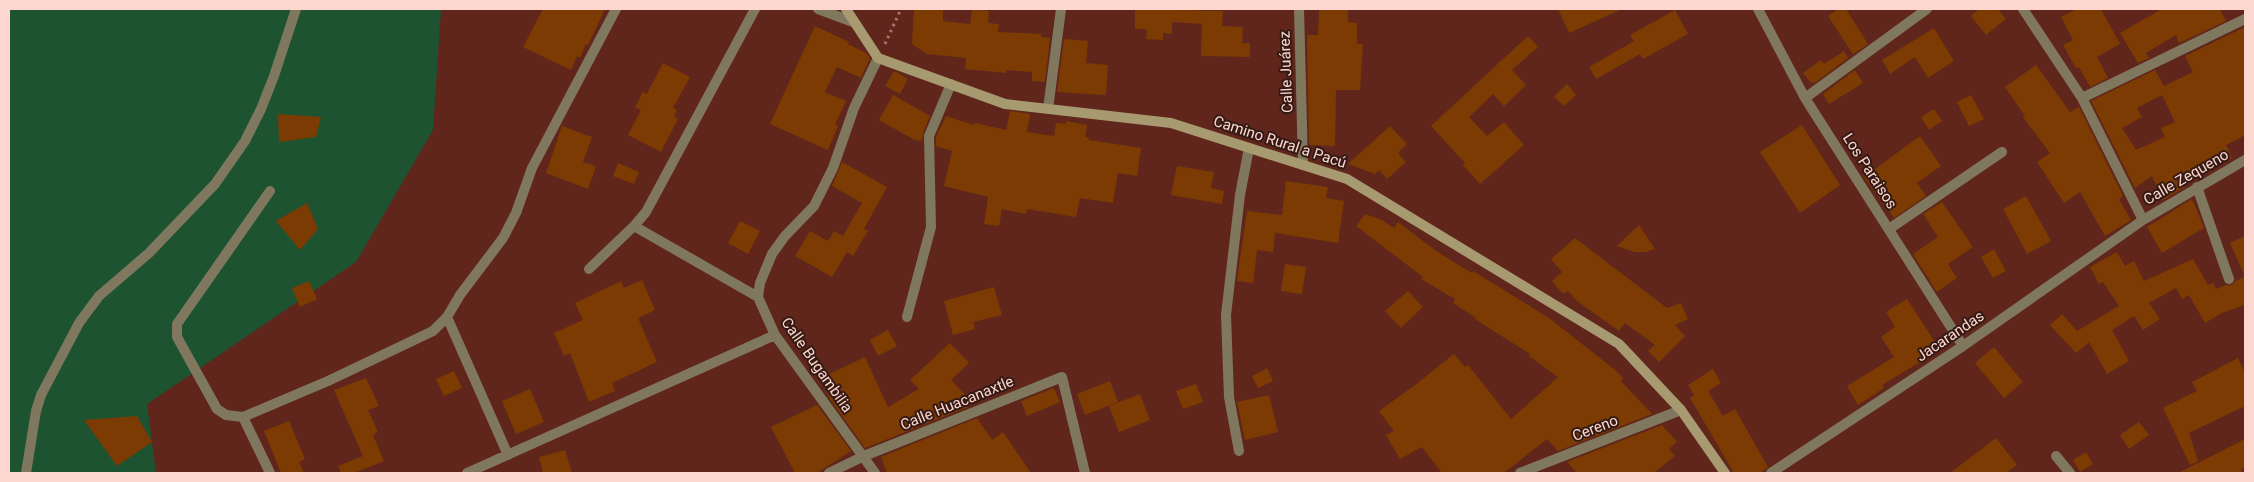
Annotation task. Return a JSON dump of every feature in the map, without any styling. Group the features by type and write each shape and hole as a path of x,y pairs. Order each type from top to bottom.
{"street":[{"path":"26,473 36,411 41,395 78,323 99,296 149,253 208,193 245,141 274,76 296,9"},
{"path":"270,192 177,324 177,336 218,409 226,415 243,417 416,341 433,331 447,317 460,295 503,238 516,213 532,168 616,9"},
{"path":"589,269 646,212 755,9"},
{"path":"818,9 853,22"},
{"path":"634,226 758,297 760,283 772,254 785,236 814,206 833,168 854,108 878,58 846,9"},
{"path":"1048,109 1061,9"},
{"name":"Calle Juárez","path":"1299,9 1303,165"},
{"name":"Los Paraisos","path":"1758,9 1805,98 1963,346"},
{"path":"1805,98 1927,9"},
{"path":"2023,9 2082,98 2143,220"},
{"path":"2082,98 2245,19"},
{"name":"Camino Rural a Pacú","path":"878,58 1005,104 1171,123 1347,179 1619,344 1681,410 1725,473"},
{"path":"907,317 931,227 930,136 951,84"},
{"path":"1239,451 1229,397 1226,315 1240,195 1249,148"},
{"path":"1889,229 2002,152"},
{"name":"Calle Zequeno","path":"2143,220 2245,160"},
{"path":"2197,187 2229,279"},
{"name":"Jacarandas","path":"1771,473 1963,346 2143,220"},
{"name":"Calle Bugambilia","path":"758,297 775,335 875,473"},
{"path":"447,317 508,455"},
{"path":"467,473 775,335"},
{"name":"Calle Huacanaxtle","path":"829,473 864,456 1062,377 1085,473"},
{"name":"Cereno","path":"1520,473 1681,410"},
{"path":"243,417 270,473"},
{"path":"2056,456 2070,473"}],"path":[{"path":"878,58 902,9"}],"green space":[{"path":"9,9 441,9 433,130 356,262 147,404 156,473 9,473"}],"building":[{"path":"543,9 605,9 588,45 586,44 580,58 577,56 571,70 523,47"},
{"path":"914,9 943,10 943,21 970,24 972,9 989,11 988,23 999,24 998,32 1041,34 1041,37 1050,38 1045,82 1032,81 1032,72 1006,70 1006,73 965,69 966,58 927,54 912,44"},
{"path":"1135,9 1223,11 1222,26 1243,27 1242,43 1250,43 1250,57 1201,56 1202,24 1172,22 1172,34 1163,33 1163,40 1146,39 1147,29 1135,29"},
{"path":"1319,9 1348,9 1348,22 1357,23 1357,44 1363,44 1360,90 1336,90 1335,146 1309,145 1307,35 1318,35"},
{"path":"1558,9 1622,9 1569,33"},
{"path":"1839,9 1846,9 1868,44 1853,54 1828,16"},
{"path":"1979,9 1998,9 2006,19 1986,35 1971,16"},
{"path":"2077,9 2101,9 2120,44 2097,57 2108,78 2090,87 2079,67 2076,68 2063,45 2073,40 2061,17"},
{"path":"2162,9 2220,9 2226,21 2179,43 2176,35 2146,53 2149,58 2138,63 2120,33"},
{"path":"1675,10 1688,34 1643,59 1640,54 1596,79 1589,67 1634,41 1630,35"},
{"path":"815,26 849,42 848,44 866,53 870,58 861,78 837,67 825,92 846,101 835,124 838,126 828,150 770,124"},
{"path":"2245,27 2245,135 2226,145 2232,158 2182,183 2185,187 2163,200 2152,176 2135,188 2091,101 2155,70 2164,86 2193,72 2185,56","holes":["2162,95 2175,122 2161,128 2165,137 2136,150 2122,128 2142,117 2137,108"]},
{"path":"1934,28 1954,61 1928,78 1915,57 1890,74 1882,60"},
{"path":"1528,36 1538,47 1512,70 1526,85 1504,106 1493,94 1469,117 1487,136 1504,122 1524,145 1480,184 1463,165 1465,163 1431,126"},
{"path":"1064,39 1088,41 1086,63 1108,65 1106,95 1057,92"},
{"path":"1844,51 1848,58 1816,82 1811,83 1803,73 1821,60 1824,64"},
{"path":"663,63 690,77 673,108 677,110 674,116 678,119 661,152 628,135 641,110 635,107 643,92 647,94"},
{"path":"2036,65 2070,112 2079,107 2123,196 2119,199 2131,220 2105,236 2080,192 2064,203 2037,162 2050,153 2023,117 2025,116 2005,87"},
{"path":"1855,70 1863,83 1829,104 1823,94"},
{"path":"894,71 908,79 900,94 885,86"},
{"path":"1567,84 1576,95 1564,106 1554,96"},
{"path":"893,95 930,116 922,141 915,140 879,120"},
{"path":"1971,95 1984,119 1969,126 1957,102"},
{"path":"1934,109 1942,121 1929,130 1921,117"},
{"path":"1010,111 1030,114 1027,132 1054,136 1056,123 1066,124 1066,121 1087,125 1085,137 1089,138 1089,140 1141,148 1137,176 1118,173 1113,203 1080,198 1076,217 1027,209 1026,214 1002,209 999,226 984,224 988,197 944,186 952,151 936,146 936,137 946,116 974,125 975,123 1006,130"},
{"path":"278,114 321,117 316,137 279,142"},
{"path":"1802,125 1840,185 1800,213 1760,152"},
{"path":"562,126 592,137 583,162 596,166 588,189 546,173"},
{"path":"1390,126 1407,144 1398,153 1406,162 1387,179 1379,170 1375,174 1348,164"},
{"path":"1920,136 1941,166 1917,183 1926,196 1894,218 1864,177"},
{"path":"842,162 887,187 864,229 868,231 853,256 847,252 832,277 795,256 810,231 828,241 834,231 843,236 862,203 832,186"},
{"path":"618,163 639,172 634,184 613,176"},
{"path":"1177,166 1214,172 1211,188 1224,191 1222,204 1171,195"},
{"path":"1286,181 1328,187 1326,198 1344,201 1338,243 1275,233 1273,252 1257,250 1253,283 1237,281 1247,211 1282,215"},
{"path":"2026,196 2051,241 2027,254 2003,209"},
{"path":"2192,199 2204,228 2162,253 2147,227"},
{"path":"1942,202 1973,247 1948,264 1957,278 1937,292 1913,254 1938,237 1923,214"},
{"path":"307,203 318,229 300,250 276,221"},
{"path":"1365,214 1382,220 1394,228 1398,222 1436,251 1472,273 1473,271 1549,318 1614,369 1623,378 1621,381 1652,414 1558,451 1547,439 1504,473 1442,473 1422,447 1400,459 1386,435 1394,431 1379,411 1454,354 1465,367 1468,365 1511,419 1558,377 1529,356 1530,354 1453,303 1455,299 1421,279 1423,277 1356,226"},
{"path":"740,221 760,231 748,254 728,243"},
{"path":"1639,225 1655,249 1635,252 1617,246"},
{"path":"2245,236 2245,277 2230,243"},
{"path":"1575,238 1667,308 1681,303 1688,319 1675,325 1685,336 1659,362 1648,351 1655,345 1625,323 1619,331 1577,301 1568,291 1563,294 1552,281 1562,272 1551,259"},
{"path":"1994,249 2006,271 1993,278 1981,257"},
{"path":"2117,252 2125,266 2134,261 2144,281 2193,259 2208,285 2213,283 2216,289 2232,285 2235,281 2245,277 2245,305 2222,313 2205,323 2189,295 2182,299 2176,288 2149,303 2160,319 2143,330 2134,316 2112,330 2129,361 2107,374 2089,342 2076,353 2050,325 2062,314 2077,331 2119,306 2103,282 2099,284 2090,267"},
{"path":"1285,264 1306,267 1302,294 1281,291"},
{"path":"642,280 655,310 638,318 657,362 612,383 615,391 589,402 570,353 564,356 554,333 583,320 575,303 621,281 624,288"},
{"path":"309,281 317,299 300,307 292,288"},
{"path":"994,287 1002,315 973,322 975,329 953,335 944,301"},
{"path":"1408,291 1423,307 1401,328 1385,311"},
{"path":"1907,299 1940,350 1882,385 1884,388 1858,405 1847,386 1894,357 1881,337 1895,327 1886,312"},
{"path":"888,330 897,346 878,356 870,340"},
{"path":"950,343 969,363 951,380 970,400 966,404 968,407 865,448 830,399 821,378 865,357 888,407 919,389 910,380"},
{"path":"1994,347 2023,382 2004,398 1975,363"},
{"path":"2238,358 2245,373 2245,406 2189,433 2198,461 2190,465 2163,408 2197,391 2192,382"},
{"path":"1267,368 1273,381 1258,388 1252,376"},
{"path":"1713,369 1721,383 1708,391 1723,416 1735,409 1768,467 1760,473 1734,473 1690,398 1694,395 1688,385"},
{"path":"454,371 462,388 444,396 436,379"},
{"path":"366,378 379,406 368,410 378,432 373,435 384,461 354,473 341,473 338,466 363,456 334,390"},
{"path":"1110,381 1118,402 1085,415 1077,394"},
{"path":"1196,384 1203,402 1183,409 1176,391"},
{"path":"1054,388 1060,402 1027,416 1021,401"},
{"path":"530,389 544,422 516,434 502,401"},
{"path":"1140,394 1150,420 1119,432 1109,406"},
{"path":"1269,395 1278,432 1245,440 1237,402"},
{"path":"817,405 851,451 817,473 795,473 771,427"},
{"path":"137,416 152,442 117,466 84,420"},
{"path":"977,418 992,440 1003,432 1031,473 887,473 881,457"},
{"path":"289,421 305,459 299,462 304,473 281,473 264,431"},
{"path":"2139,422 2149,435 2129,449 2120,435"},
{"path":"1662,425 1677,442 1669,449 1675,456 1654,473 1577,473 1567,462"},
{"path":"1996,438 2017,465 2006,473 1950,473"},
{"path":"2245,439 2245,467 2241,469 2243,473 2178,473"},
{"path":"565,450 572,473 543,473 539,457"},
{"path":"2086,452 2093,464 2080,472 2073,460"}]}
